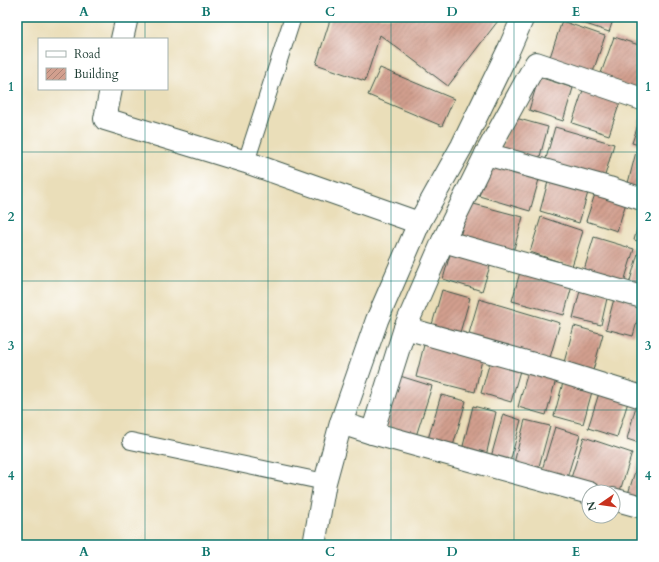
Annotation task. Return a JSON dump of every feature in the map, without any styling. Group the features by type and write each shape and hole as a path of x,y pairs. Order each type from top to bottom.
{"street":[{"path":"122,38 127,17"},
{"path":"314,545 325,482 341,423 377,320 419,223 462,146 523,17"},
{"path":"372,433 405,328 443,240 486,154 536,63 642,99"},
{"path":"111,90 104,119 246,162 419,223"},
{"path":"486,154 609,188 642,199"},
{"path":"443,240 642,298"},
{"path":"405,328 555,370 642,398"},
{"path":"341,423 581,491"},
{"path":"621,501 642,507"}],"lane":[{"path":"246,162 293,17"},
{"path":"131,441 325,482"}],"building":[{"path":"331,17 501,17 448,86 380,35 365,81 316,64"},
{"path":"566,17 614,17 609,32"},
{"path":"562,21 605,36 592,75 549,60"},
{"path":"642,21 642,35 638,33"},
{"path":"614,37 642,46 642,91 600,76"},
{"path":"380,68 454,99 442,126 368,95"},
{"path":"539,77 573,88 563,121 529,110"},
{"path":"583,90 620,102 609,135 572,123"},
{"path":"642,113 642,146 632,143"},
{"path":"512,117 548,127 539,160 502,150"},
{"path":"555,127 614,144 604,179 545,162"},
{"path":"636,152 642,153 642,191 627,187"},
{"path":"491,160 540,176 530,211 479,196"},
{"path":"549,178 589,189 579,223 540,211"},
{"path":"596,191 627,200 617,231 586,221"},
{"path":"470,203 523,217 513,252 460,236"},
{"path":"642,212 642,242 634,240"},
{"path":"541,217 583,231 572,266 530,252"},
{"path":"594,237 634,249 624,282 584,270"},
{"path":"452,247 492,260 482,291 443,279"},
{"path":"639,250 642,251 642,288 629,284"},
{"path":"520,272 572,286 564,315 512,301"},
{"path":"581,287 608,294 601,325 573,318"},
{"path":"442,290 470,298 459,336 431,328"},
{"path":"615,295 642,304 633,336 606,329"},
{"path":"479,299 560,323 549,361 468,337"},
{"path":"574,326 603,334 592,374 563,366"},
{"path":"425,341 483,355 475,392 416,377"},
{"path":"491,358 521,367 511,402 481,393"},
{"path":"529,368 557,376 546,415 518,407"},
{"path":"400,376 432,386 416,436 385,426"},
{"path":"564,379 593,388 583,424 554,416"},
{"path":"600,390 629,399 617,437 588,428"},
{"path":"441,395 466,401 453,446 428,439"},
{"path":"473,406 496,412 486,456 462,450"},
{"path":"636,406 642,407 642,444 627,439"},
{"path":"503,414 521,420 510,462 491,457"},
{"path":"525,420 550,426 538,470 514,463"},
{"path":"555,427 580,435 566,481 541,473"},
{"path":"584,437 632,453 621,488 621,484 589,484 571,478"},
{"path":"642,449 642,501 627,497"}]}
